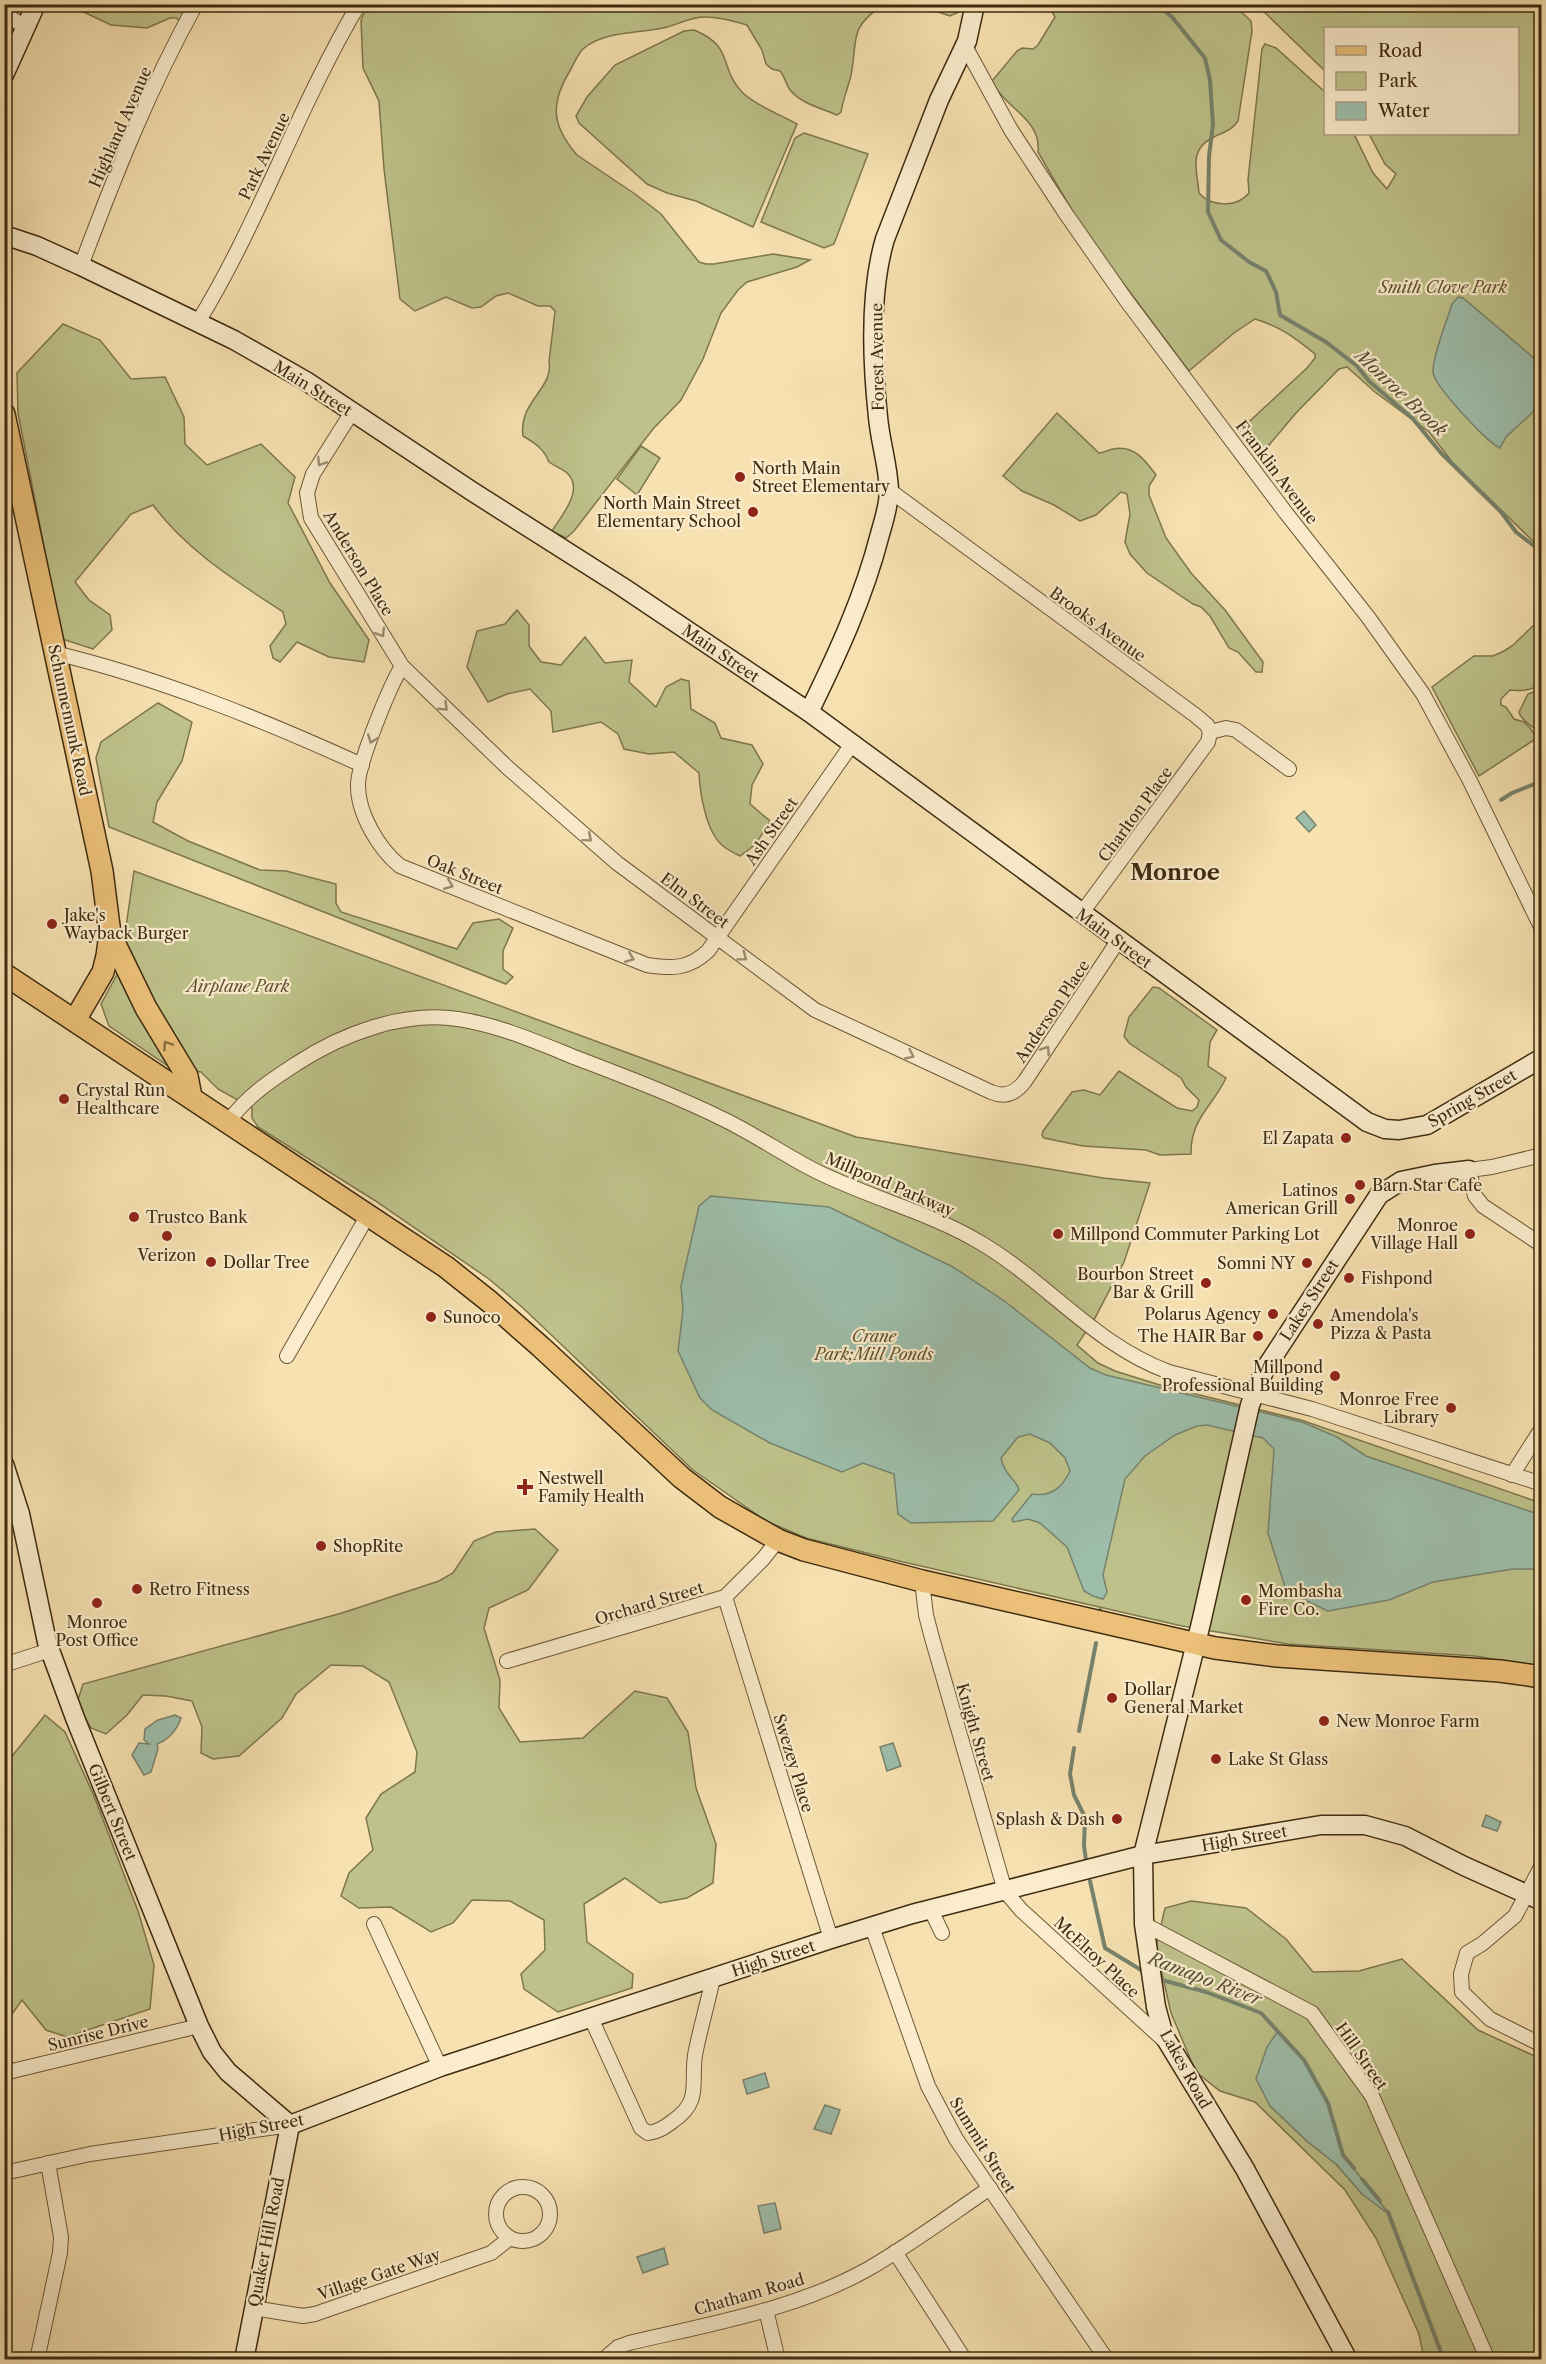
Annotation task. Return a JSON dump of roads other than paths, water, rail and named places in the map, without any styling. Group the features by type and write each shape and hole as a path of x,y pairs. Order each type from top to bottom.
{"main road":[{"name":"Schunnemunk Road","path":"5,421 102,871 110,933 103,972 75,1020"},
{"path":"110,933 146,1008 187,1076 191,1097"},
{"path":"4,974 446,1267 490,1302 682,1478 720,1507 778,1540 804,1550 922,1581 1194,1643 1277,1656 1500,1671 1542,1677"}],"street":[{"path":"4,75 36,4"},
{"name":"Highland Avenue","path":"81,266 141,112 196,4"},
{"name":"Park Avenue","path":"198,322 222,281 330,56 359,4"},
{"name":"Forest Avenue","path":"809,712 856,609 877,548 887,508 889,490 878,417 875,359 875,303 879,259 939,100 965,46 975,4"},
{"path":"4,14 26,27"},
{"name":"Franklin Avenue","path":"965,46 1011,130 1126,300 1286,513 1368,616 1423,694 1466,772 1542,929"},
{"name":"Main Street","path":"4,235 37,246 198,322 306,381 473,492 621,586 809,712 1367,1122 1385,1129 1399,1130"},
{"name":"Anderson Place","path":"352,412 308,484 307,503 311,518 331,553 402,666"},
{"name":"Brooks Avenue","path":"889,490 1195,716 1206,725 1210,732"},
{"path":"56,653 119,670 269,723 362,765"},
{"name":"Oak Street","path":"402,666 393,682 362,765 357,785 361,806 380,846 388,856 400,866 647,965 669,969 697,961 718,938"},
{"name":"Elm Street","path":"402,666 565,819 617,863 824,1015 991,1092 1009,1094"},
{"path":"1210,732 1226,728 1236,730 1289,769"},
{"name":"Charlton Place","path":"1081,914 1208,742 1210,732"},
{"name":"Ash Street","path":"718,938 852,744"},
{"name":"Anderson Place","path":"1009,1094 1022,1086 1118,941"},
{"name":"Millpond Parkway","path":"228,1122 244,1101 274,1078 313,1053 358,1033 392,1022 428,1018 457,1019 506,1031 682,1099 729,1122 841,1184 945,1225 981,1242 1064,1308 1118,1347 1149,1365 1251,1401 1312,1409 1542,1484"},
{"name":"Spring Street","path":"1399,1130 1427,1125 1542,1058"},
{"path":"1542,1155 1469,1170 1475,1196 1483,1206 1542,1245"},
{"name":"Lakes Street","path":"1194,1643 1201,1623 1251,1401 1265,1369 1379,1195 1401,1181 1469,1170"},
{"path":"287,1356 368,1215"},
{"path":"1512,1475 1542,1428"},
{"name":"Gilbert Street","path":"4,1464 20,1514 50,1650 75,1718 199,2026 212,2052 228,2072 290,2125"},
{"name":"Orchard Street","path":"507,1661 725,1597 763,1559 778,1540"},
{"name":"Knight Street","path":"922,1581 932,1638 1005,1891"},
{"name":"Swezey Place","path":"725,1597 831,1939"},
{"name":"Lakes Road","path":"1194,1643 1143,1855 1144,1924 1156,2007 1164,2036 1245,2169 1348,2360"},
{"path":"4,1665 50,1650"},
{"name":"High Street","path":"4,2174 90,2154 290,2125 440,2067 831,1939 931,1910 1143,1855 1321,1825 1365,1824 1406,1836 1534,1898"},
{"path":"1542,1865 1534,1898 1482,1944 1467,1953 1461,1974 1462,1992 1490,2019 1542,2045"},
{"name":"McElroy Place","path":"1005,1891 1021,1910 1169,2045"},
{"path":"931,1910 942,1933"},
{"path":"374,1924 440,2067"},
{"name":"Hill Street","path":"1144,1924 1312,2013 1372,2096 1488,2360"},
{"name":"Summit Street","path":"872,1927 928,2086 956,2139 1107,2360"},
{"path":"591,2018 642,2128 648,2133 655,2132 678,2118 691,2102 695,2080 696,2051 713,1978"},
{"name":"Sunrise Drive","path":"4,2073 199,2026"},
{"name":"Quaker Hill Road","path":"244,2360 290,2125"},
{"path":"37,2360 60,2253 61,2237 48,2163"},
{"name":"Village Gate Way","path":"253,2308 303,2316 315,2314 490,2253 510,2238 528,2241 544,2232 550,2215 549,2205 538,2191 521,2187 512,2189 499,2200 496,2217 503,2233 510,2238"},
{"name":"Chatham Road","path":"603,2360 618,2347 628,2343 766,2310 798,2300 866,2270 990,2188"},
{"path":"895,2252 965,2360"},
{"path":"766,2310 778,2360"}],"water":[{"path":"1458,297 1463,298 1541,364 1541,396 1533,412 1506,437 1500,448 1484,436 1462,413 1442,389 1433,372 1440,339 1452,304"},
{"path":"1304,811 1316,825 1309,832 1296,818"},
{"path":"711,1196 829,1207 953,1267 1003,1300 1090,1368 1106,1375 1302,1422 1337,1437 1366,1456 1541,1515 1541,1569 1513,1569 1433,1582 1389,1600 1328,1611 1297,1596 1284,1600 1285,1587 1268,1533 1274,1449 1263,1438 1207,1425 1197,1426 1175,1435 1145,1456 1125,1479 1103,1575 1107,1592 1103,1599 1084,1591 1067,1547 1040,1523 1028,1519 1013,1522 1012,1519 1032,1494 1045,1494 1055,1490 1070,1471 1065,1458 1050,1443 1030,1434 1018,1437 1001,1458 1005,1469 1019,1490 993,1521 911,1523 898,1514 894,1474 863,1463 842,1472 770,1443 712,1410 700,1398 678,1351 683,1310 681,1286 699,1206"},
{"path":"175,1715 181,1718 175,1730 157,1744 158,1749 151,1772 144,1775 132,1755 139,1743 149,1744 144,1740 145,1729 158,1720"},
{"path":"893,1743 901,1766 887,1771 880,1747"},
{"path":"1486,1815 1501,1822 1497,1831 1482,1826"},
{"path":"1278,2031 1304,2060 1328,2103 1343,2155 1390,2215 1363,2195 1336,2164 1308,2142 1270,2106 1256,2079 1267,2047"},
{"path":"765,2073 769,2087 747,2094 743,2080"},
{"path":"825,2105 840,2110 831,2134 814,2129"},
{"path":"775,2203 781,2229 764,2233 758,2206"},
{"path":"664,2248 668,2264 643,2273 637,2257"}],"waterway":[{"name":"Monroe Brook","path":"1157,4 1172,17 1205,58 1210,80 1213,125 1209,156 1208,212 1221,240 1249,262 1266,271 1276,292 1280,315 1326,342 1357,366 1369,381 1413,419 1441,453 1501,512 1516,532 1542,552"},
{"path":"1501,800 1542,781"},
{"name":"Ramapo River","path":"1079,1731 1096,1643"},
{"name":"Ramapo River","path":"1074,1748 1070,1774 1074,1795 1085,1817 1086,1860"},
{"name":"Ramapo River","path":"1090,1881 1105,1948 1146,1973"},
{"name":"Ramapo River","path":"1158,1979 1206,1992 1261,2013 1304,2060 1328,2103 1343,2155 1354,2168"},
{"name":"Ramapo River","path":"1362,2179 1380,2201"},
{"name":"Ramapo River","path":"1388,2212 1444,2360"}],"place":[{"name":"North Main Street Elementary","path":"740,477"},
{"name":"North Main Street Elementary School","path":"753,512"},
{"name":"Jake's Wayback Burger","path":"52,924"},
{"name":"Crystal Run Healthcare","path":"64,1099"},
{"name":"El Zapata","path":"1346,1138"},
{"name":"Barn Star Cafe","path":"1360,1185"},
{"name":"Latinos American Grill","path":"1350,1199"},
{"name":"Trustco Bank","path":"134,1217"},
{"name":"Millpond Commuter Parking Lot","path":"1058,1234"},
{"name":"Monroe Village Hall","path":"1470,1234"},
{"name":"Verizon","path":"167,1236"},
{"name":"Dollar Tree","path":"211,1262"},
{"name":"Somni NY","path":"1307,1263"},
{"name":"Fishpond","path":"1349,1278"},
{"name":"Bourbon Street Bar & Grill","path":"1206,1283"},
{"name":"Polarus Agency","path":"1273,1314"},
{"name":"Sunoco","path":"431,1317"},
{"name":"Amendola's Pizza & Pasta","path":"1318,1324"},
{"name":"The HAIR Bar","path":"1258,1336"},
{"name":"Millpond Professional Building","path":"1335,1376"},
{"name":"Monroe Free Library","path":"1451,1408"},
{"name":"Nestwell Family Health","path":"525,1487"},
{"name":"ShopRite","path":"321,1546"},
{"name":"Retro Fitness","path":"137,1589"},
{"name":"Mombasha Fire Co.","path":"1246,1600"},
{"name":"Monroe Post Office","path":"97,1603"},
{"name":"Dollar General Market","path":"1112,1698"},
{"name":"New Monroe Farm","path":"1324,1721"},
{"name":"Lake St Glass","path":"1216,1759"},
{"name":"Splash & Dash","path":"1117,1819"}],"district":[{"name":"Monroe","path":"1175,872"}],"park label":[{"name":"Smith Clove Park","path":"1443,287"},
{"name":"Airplane Park","path":"238,986"},
{"name":"Crane Park;Mill Ponds","path":"874,1345"}]}
